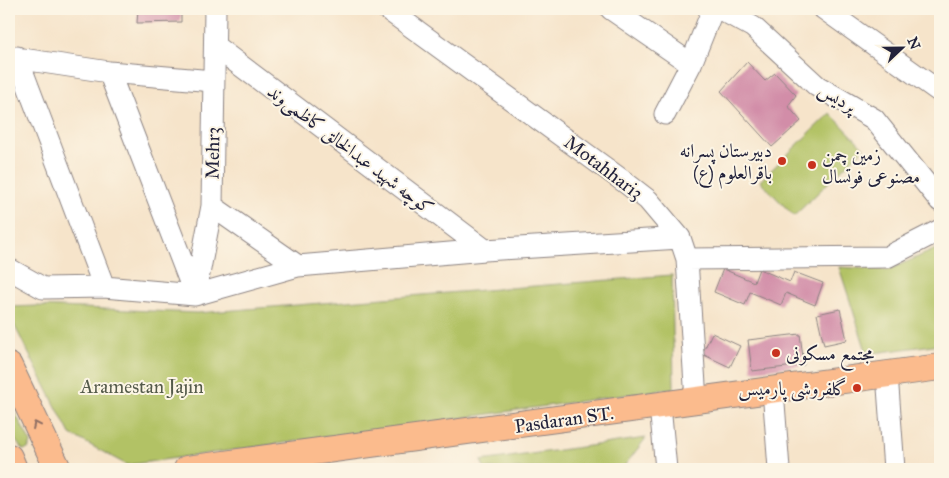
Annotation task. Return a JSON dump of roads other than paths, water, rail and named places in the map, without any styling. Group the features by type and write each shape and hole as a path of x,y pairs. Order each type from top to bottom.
{"main road":[{"path":"9,366 58,469"},
{"name":"Pasdaran ST.","path":"187,469 940,367"},
{"path":"9,457 14,469"}],"street":[{"name":"Mehr3","path":"195,295 212,206 213,80 216,47 215,9"},
{"name":"Motahhari3","path":"387,9 648,200 680,238 687,259 696,401"},
{"path":"611,9 691,64"},
{"path":"665,114 691,64 713,9"},
{"name":"پردیس","path":"720,9 753,27 817,86 874,119 940,201"},
{"path":"824,9 940,92"},
{"name":"کوچه شهید عبدالخالق کاظمی‌وند","path":"216,47 485,250"},
{"path":"13,57 109,72 213,80"},
{"path":"13,57 104,287"},
{"path":"109,72 195,295"},
{"path":"212,206 298,266"},
{"path":"687,259 887,257 940,230"},
{"path":"9,269 43,288 104,287 195,295 298,266 485,250 680,238"},
{"path":"887,374 894,469"},
{"path":"773,390 779,469"},
{"path":"660,406 666,469"}],"place":[{"name":"دبیرستان پسرانه باقرالعلوم (ع)","path":"782,161"},
{"name":"زمین چمن مصنوعی فوتسال","path":"812,165"},
{"name":"مجتمع مسکونی","path":"776,353"},
{"name":"گلفروشی پارمیس","path":"857,388"}],"park label":[{"name":"Aramestan Jajin","path":"142,386"}]}
